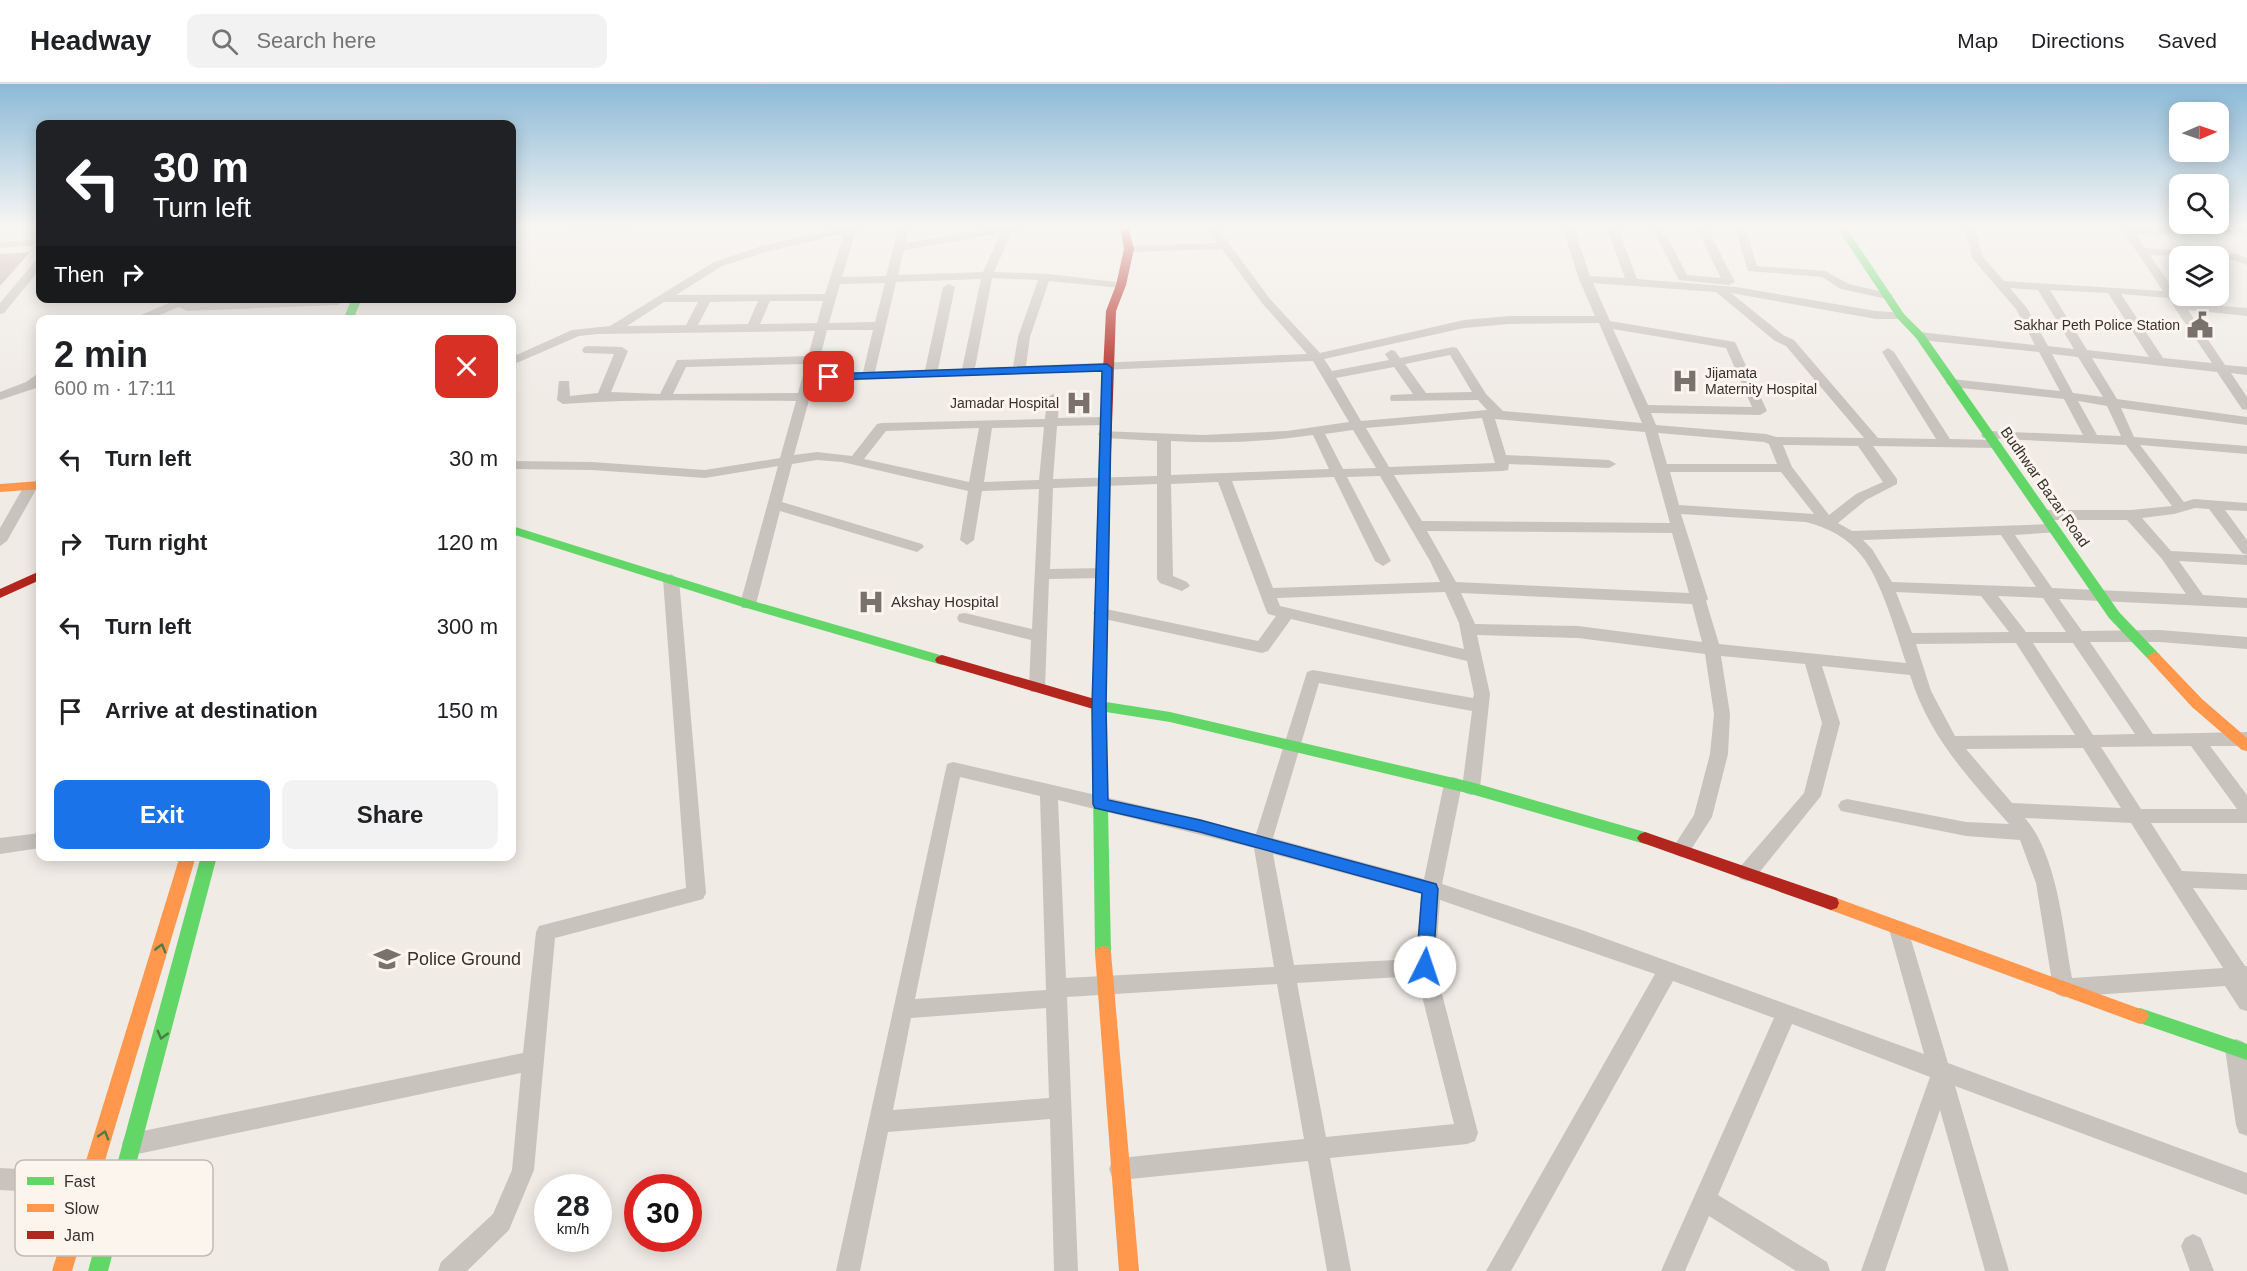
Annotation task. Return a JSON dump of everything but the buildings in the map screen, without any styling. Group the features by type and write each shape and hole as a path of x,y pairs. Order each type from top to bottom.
{"main road":[{"path":"1121,281 1111,310 1107,368 1099,706 1104,986 1129,1271"},
{"name":"Budhwar Bazar Road","path":"1877,281 1900,316 1920,336 2114,615 2197,703 2244,741"},
{"path":"0,488 36,485"},
{"path":"516,531 748,604 1099,706 1170,717 1462,786 1681,849 2241,1051"},
{"path":"0,594 36,577"},
{"path":"95,1160 186,861"},
{"path":"129,1160 208,861"},
{"path":"62,1271 66,1256"},
{"path":"98,1271 102,1256"}],"street":[{"path":"0,310 24,281"},
{"path":"611,331 689,281"},
{"path":"748,604 830,297 837,281"},
{"path":"868,376 890,281"},
{"path":"968,372 986,281"},
{"path":"1019,370 1024,337 1043,281"},
{"path":"1086,281 1120,285"},
{"path":"1120,1169 1467,1133 1425,967 1431,889 1462,786 1481,706 1482,694 1468,629 1438,561 1317,357 1266,301 1251,281"},
{"path":"1586,281 1650,427 1700,599 1712,649 1722,714 1719,754 1704,817 1681,849"},
{"path":"1622,281 1719,289 1876,315 1900,316"},
{"path":"1836,281 1845,287 1887,296"},
{"path":"1998,281 2021,308 2092,439"},
{"path":"2000,284 2169,295"},
{"path":"2042,286 2112,402 2129,441 2181,507"},
{"path":"931,373 949,287"},
{"path":"1719,289 1779,338 1790,343 1869,443 1890,479 1890,484 1862,497 1828,523"},
{"path":"2112,290 2158,362"},
{"path":"752,328 766,297"},
{"path":"659,299 830,297"},
{"path":"690,329 706,298"},
{"path":"147,315 175,303"},
{"path":"182,303 187,307 274,303"},
{"path":"2178,306 2247,312"},
{"path":"2178,306 2247,406"},
{"path":"810,378 1107,368 1317,357 1464,324 1509,320 1604,322 1731,345 1760,411 1643,409"},
{"path":"516,359 576,333 880,326"},
{"path":"1920,336 2247,371"},
{"path":"1381,341 1422,398"},
{"path":"588,350 622,351 603,397"},
{"path":"516,465 592,466 705,474 817,456 855,462 964,487 1339,475 1503,467 1493,414 1453,351 1328,376"},
{"path":"1888,352 1946,444"},
{"path":"664,398 681,363 815,360"},
{"path":"0,396 31,385 36,380"},
{"path":"1952,383 2024,388 2176,413 2247,421"},
{"path":"564,384 563,400 626,395 664,398 804,397"},
{"path":"2233,385 2247,387"},
{"path":"1396,398 1481,396"},
{"path":"1037,688 1046,484 1053,398"},
{"path":"855,462 882,427 1051,423 1203,440 1287,435 1358,425 1493,414 1766,438 1775,441 1946,444 1992,439 2092,439 2247,450"},
{"path":"967,540 986,424"},
{"path":"1317,431 1383,561"},
{"path":"1164,437 1162,481 1165,579 1182,586"},
{"path":"1775,441 1785,468 1828,523"},
{"path":"1500,459 1608,464"},
{"path":"1662,468 1785,468"},
{"path":"1224,479 1274,610 1474,657"},
{"path":"0,541 36,485"},
{"path":"2045,516 2131,515 2194,503 2247,507"},
{"path":"2213,504 2247,550"},
{"path":"775,505 917,547"},
{"path":"1674,509 1807,517 1828,523 1849,536 1867,552 1886,587 1923,691 1950,743 2027,833 2046,883 2064,988 2239,975"},
{"path":"2131,515 2168,556 2198,600"},
{"path":"1416,526 1680,528"},
{"path":"1849,536 2054,530"},
{"path":"2005,531 2148,740"},
{"path":"2168,556 2247,560"},
{"path":"1042,574 1102,573"},
{"path":"450,1271 501,1222 523,1170 546,933 696,893 670,579"},
{"path":"1268,593 1450,587 1700,599"},
{"path":"1886,587 2247,603"},
{"path":"1986,591 2020,636 2239,975 2247,1002"},
{"path":"1101,613 1262,647 1287,613"},
{"path":"965,618 1040,637"},
{"path":"1468,629 1578,632 1712,649 1916,670"},
{"path":"1906,639 2160,636 2247,643"},
{"path":"1747,873 1812,796 1831,723 1812,659"},
{"path":"1338,1271 1262,843 1313,676 1481,706"},
{"path":"1950,743 2195,739 2244,741"},
{"path":"2195,739 2247,808"},
{"path":"848,1271 953,769 1200,826 1431,889 1579,938 1787,1013 1940,1072 2247,1184"},
{"path":"1049,792 1066,1271"},
{"path":"1847,807 1966,830 2027,833"},
{"path":"2007,810 2137,816 2247,816"},
{"path":"0,846 36,842"},
{"path":"2177,879 2247,882"},
{"path":"1899,929 1997,1271"},
{"path":"903,1010 1104,986 1425,967"},
{"path":"1498,1271 1668,970"},
{"path":"1673,1271 1787,1013"},
{"path":"2241,1051 2247,1125"},
{"path":"133,1144 533,1061"},
{"path":"1873,1271 1940,1072"},
{"path":"879,1122 1060,1108"},
{"path":"0,1179 15,1180"},
{"path":"1704,1200 1818,1271"},
{"path":"2193,1246 2202,1271"}],"traffic: fast":[{"path":"1877,281 1900,316 1920,336 2114,615 2154,657"},
{"path":"350,315 355,303"},
{"path":"1103,953 1099,706 1105,453"},
{"path":"516,531 748,604 942,660"},
{"path":"1100,706 1170,717 1471,788 1645,838"},
{"path":"128,1160 208,861"},
{"path":"2140,1016 2247,1052"},
{"path":"98,1271 102,1256"}],"traffic: slow":[{"path":"0,488 36,485"},
{"path":"2154,657 2197,703 2247,746"},
{"path":"96,1160 186,861"},
{"path":"1831,903 2140,1016"},
{"path":"1103,953 1129,1271"},
{"path":"62,1271 67,1256"}],"traffic: jam":[{"path":"1105,453 1111,311 1122,281"},
{"path":"0,594 36,577"},
{"path":"942,660 1100,706"},
{"path":"1645,838 1831,903"}],"place":[{"name":"Sakhar Peth Police Station","path":"2200,325"},
{"name":"Jijamata Maternity Hospital","path":"1685,381"},
{"name":"Jamadar Hospital","path":"1079,403"},
{"name":"Akshay Hospital","path":"871,602"},
{"name":"Police Ground","path":"387,959"}],"route":[{"path":"829,377 1107,368 1099,706 1101,804 1200,826 1431,889 1425,967"}]}
